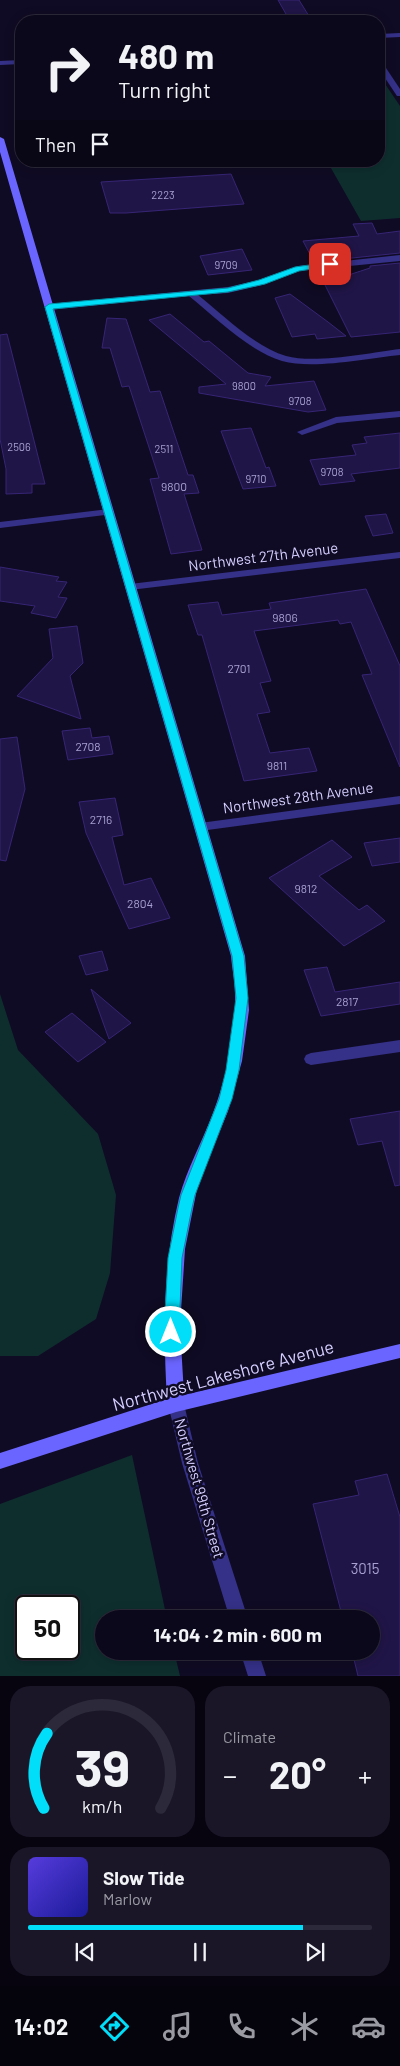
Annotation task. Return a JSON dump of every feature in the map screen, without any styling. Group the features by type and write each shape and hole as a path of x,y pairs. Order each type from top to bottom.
{"main road":[{"name":"Northwest 99th Street","path":"0,139 238,956 242,998 233,1070 225,1099 188,1195 176,1246 171,1324 176,1404"},
{"name":"Northwest Lakeshore Avenue","path":"0,1461 176,1404 400,1351"}],"street":[{"path":"385,36 400,35"},
{"path":"0,64 15,63"},
{"path":"385,73 400,94"},
{"path":"49,307 228,290 262,282 298,269 400,258"},
{"path":"191,294 264,349 286,358 314,360 400,352"},
{"path":"302,432 336,420 400,414"},
{"path":"0,524 108,512"},
{"name":"Northwest 27th Avenue","path":"130,587 399,556"},
{"name":"Northwest 28th Avenue","path":"200,827 400,800"},
{"path":"311,1059 400,1046"},
{"name":"Northwest 99th Street","path":"176,1404 190,1463 236,1610"},
{"path":"252,1660 257,1676"}],"green space":[{"path":"385,84 400,106 400,218 361,221 330,167 385,167"},
{"path":"0,994 18,1050 98,1134 116,1195 110,1273 96,1319 38,1356 0,1356"},
{"path":"132,1455 165,1610 95,1610 95,1660 176,1660 180,1676 0,1676 0,1504"}],"building":[{"path":"278,0 299,0 308,15 287,15"},
{"path":"231,174 244,204 110,213 101,182"},
{"path":"372,223 377,234 400,231 400,253 314,262 303,241 359,236 353,224"},
{"path":"242,249 252,270 208,275 200,256"},
{"path":"400,263 400,332 351,337 324,283 370,268 370,266"},
{"path":"290,294 346,336 317,339 315,334 292,337 275,298"},
{"path":"170,314 204,342 209,341 248,373 271,377 265,386 314,381 326,410 308,412 199,393 199,387 226,384 149,320"},
{"path":"107,318 126,319 150,392 160,391 188,475 193,475 199,493 184,494 202,550 171,554 150,479 159,478 129,386 122,387 110,348 102,348"},
{"path":"7,334 45,484 32,484 32,493 6,494 6,469 0,439 0,335"},
{"path":"251,428 266,468 269,467 276,486 243,489 221,431"},
{"path":"400,433 400,468 351,474 355,481 320,485 310,460 356,455 352,445 367,443 364,437"},
{"path":"386,514 393,533 373,536 365,516"},
{"path":"0,567 59,577 56,581 67,582 58,597 67,598 56,618 31,613 35,606 0,601"},
{"path":"366,589 400,666 400,767 362,675 372,674 351,622 340,624 338,620 254,631 271,681 260,683 270,712 257,714 270,753 309,748 317,771 244,781 202,635 198,635 188,605 218,602 222,615 271,609 269,603"},
{"path":"77,626 83,663 70,676 81,719 17,696 53,658 49,629"},
{"path":"90,728 92,738 109,736 113,754 68,760 62,731"},
{"path":"17,737 25,789 6,861 0,860 0,739"},
{"path":"115,798 123,835 112,837 124,885 151,878 170,918 129,929 86,833 79,802"},
{"path":"400,838 400,862 372,866 364,843"},
{"path":"332,840 352,857 319,876 359,910 367,905 385,921 344,946 269,878"},
{"path":"102,951 108,970 86,975 79,956"},
{"path":"327,967 335,992 400,982 400,1004 321,1016 304,970"},
{"path":"91,989 131,1023 109,1039"},
{"path":"72,1013 106,1042 78,1062 45,1032"},
{"path":"400,1111 400,1185 395,1186 382,1141 358,1145 350,1119"},
{"path":"387,1474 400,1517 400,1676 358,1676 354,1660 380,1660 380,1610 341,1610 313,1504 359,1495 355,1481"}],"route":[{"path":"171,1332 176,1246 188,1195 225,1099 233,1070 242,998 238,956 49,307 228,290 262,282 298,269 330,264"}]}
